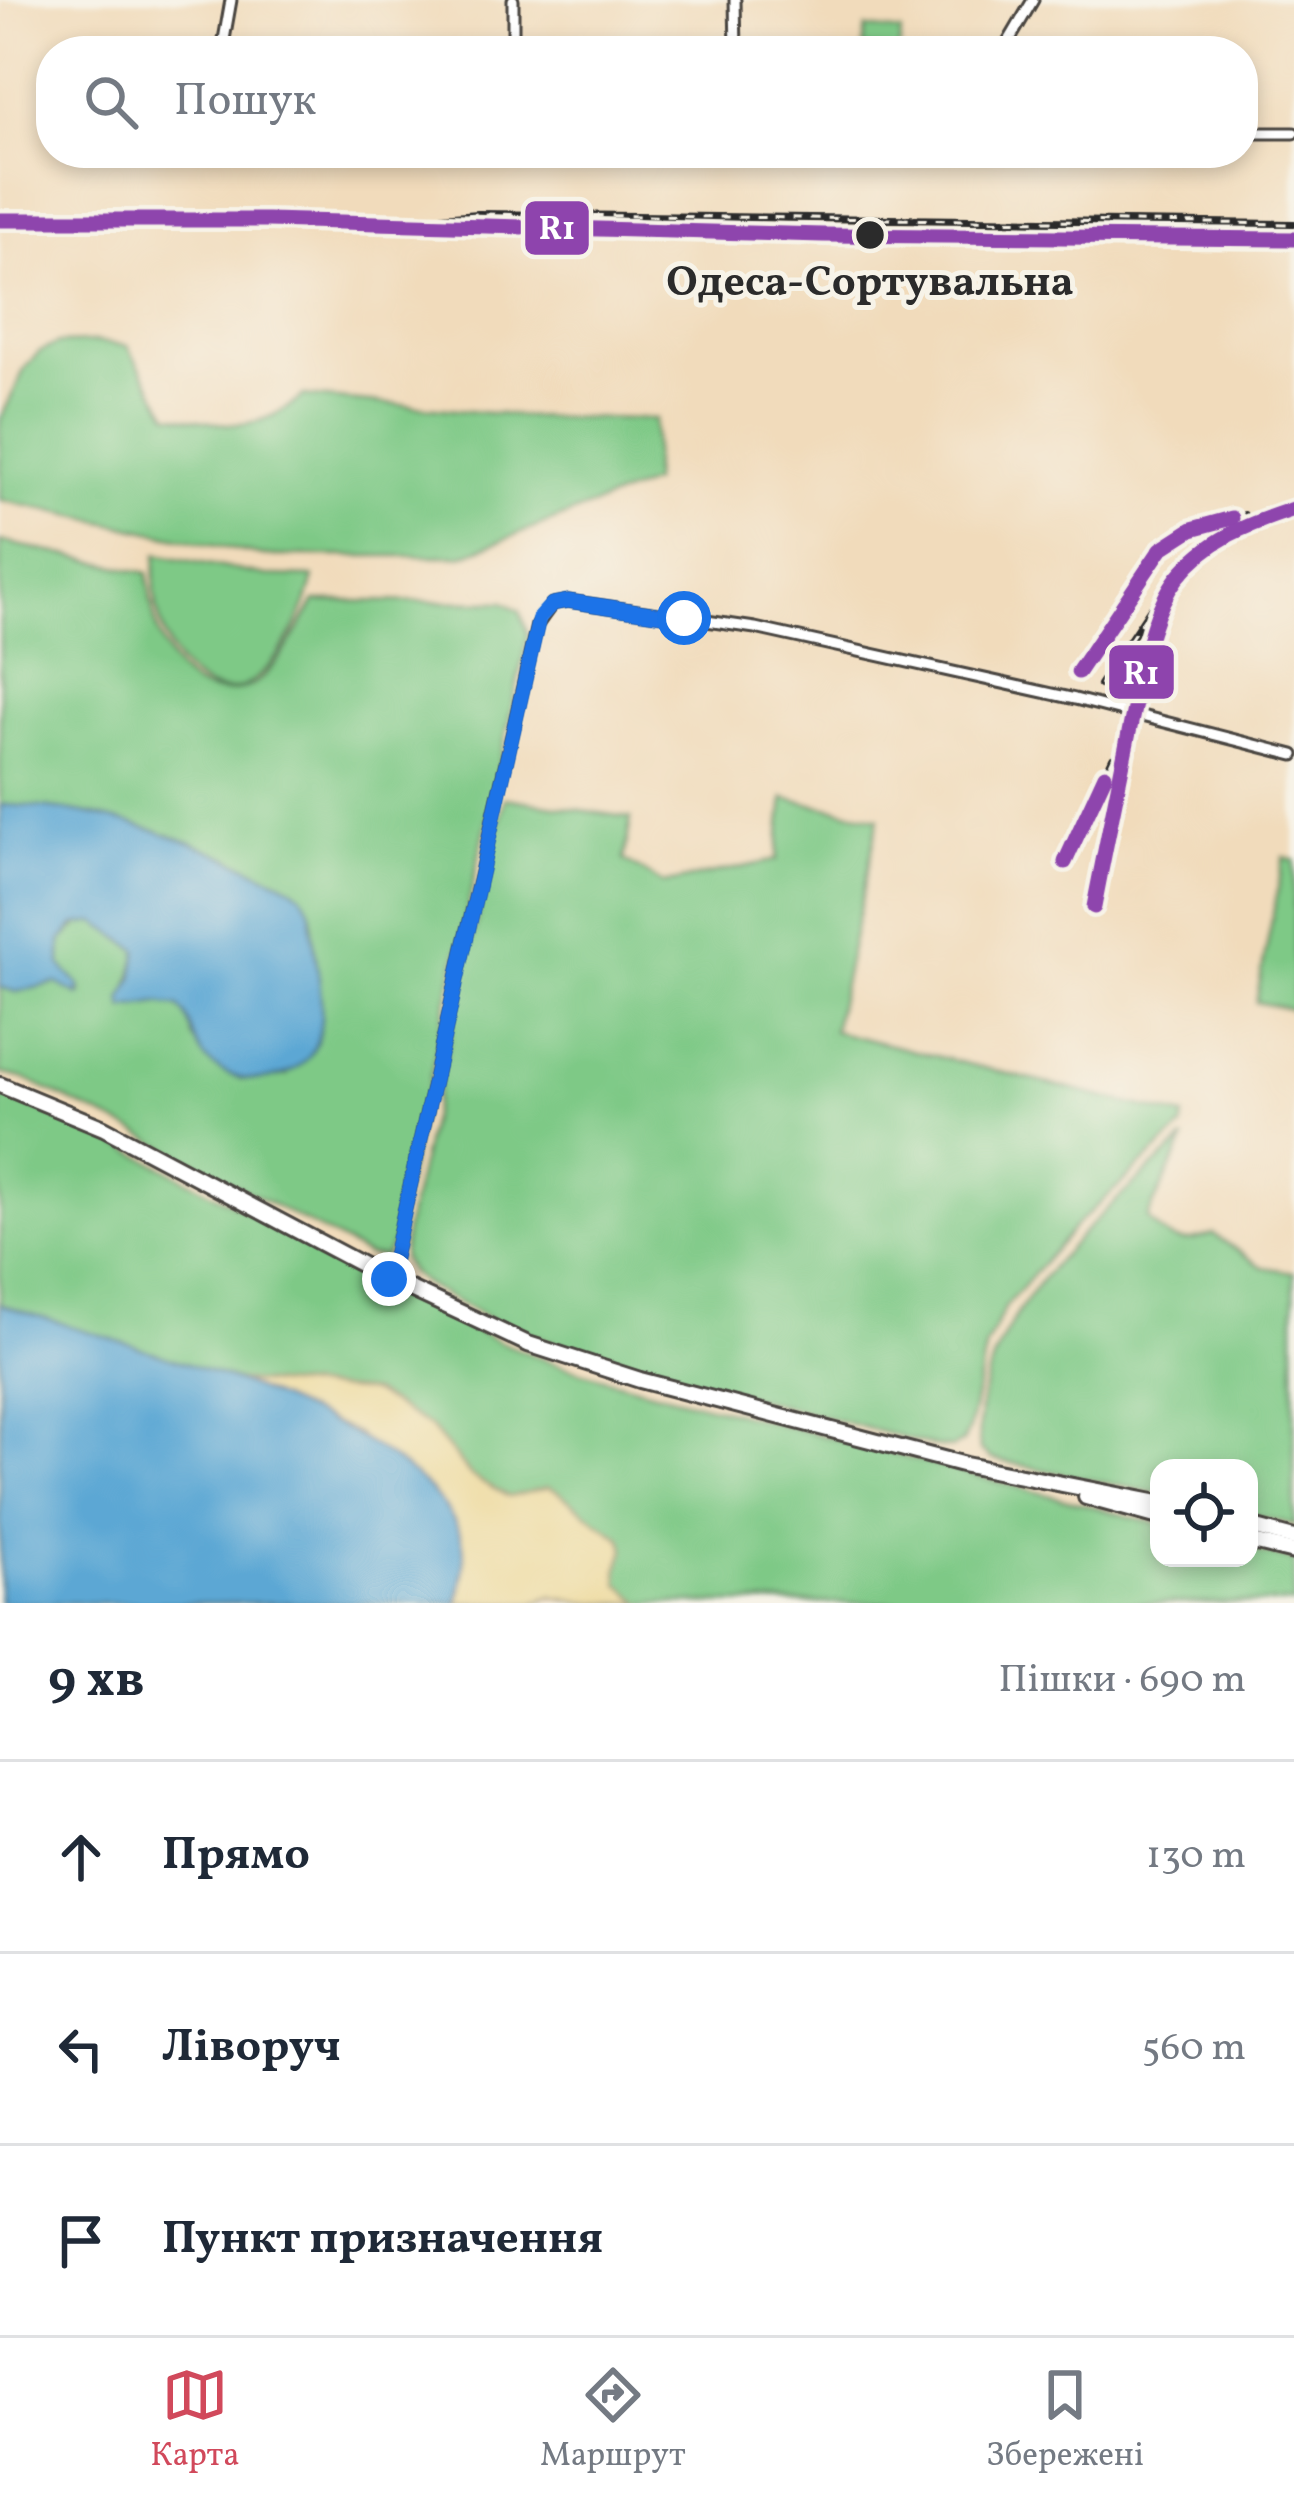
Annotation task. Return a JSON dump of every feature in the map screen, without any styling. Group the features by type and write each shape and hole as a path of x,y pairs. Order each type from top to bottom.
{"highway":[{"path":"0,1085 104,1128 461,1315 587,1364 1150,1514"},
{"path":"1018,1476 1150,1501"},
{"path":"1258,1528 1294,1538"},
{"path":"1258,1543 1294,1552"}],"street":[{"path":"225,36 231,0"},
{"path":"513,0 513,36"},
{"path":"735,0 736,36"},
{"path":"1012,36 1033,0"},
{"path":"1258,133 1294,133"},
{"path":"389,1279 537,625 552,604 568,601 755,628 1294,755"}],"green space":[{"path":"866,28 901,32 901,36 865,36"},
{"path":"59,343 127,346 169,414 208,422 255,422 304,396 533,417 655,419 652,483 461,556 263,556 0,500 0,420 25,368 39,352"},
{"path":"0,541 148,573 153,612 166,652 190,681 207,690 236,691 261,679 315,601 504,602 520,611 528,635 394,1240 384,1257 367,1255 148,1138 22,1078 0,1073 0,987 16,992 57,983 81,992 61,966 61,940 84,921 97,922 138,951 124,1008 160,1003 179,1007 189,1019 193,1038 241,1079 287,1075 313,926 308,904 292,887 201,846 102,817 0,805"},
{"path":"157,554 266,576 314,577 294,630 259,676 246,685 220,690 185,670 169,646 158,612"},
{"path":"505,798 631,818 624,860 663,884 777,860 784,798 879,818 833,1031 1184,1117 1182,1128 1074,1227 1006,1306 986,1346 963,1442 952,1448 932,1446 568,1347 500,1324 410,1273 402,1259 405,1230"},
{"path":"1284,857 1294,860 1294,1010 1256,1002"},
{"path":"0,1094 125,1148 425,1307 519,1350 620,1383 1150,1522 1150,1567 1258,1567 1258,1551 1294,1561 1294,1603 587,1603 552,1596 535,1603 457,1603 461,1590 239,1381 0,1304"},
{"path":"1185,1139 1147,1218 1169,1237 1184,1241 1213,1234 1263,1267 1294,1272 1294,1525 1258,1516 1258,1459 1150,1459 1150,1492 992,1459 980,1450 981,1404 993,1359 1016,1316 1045,1275 1115,1201"}],"sand":[{"path":"239,1381 372,1392 430,1427 471,1476 509,1497 548,1487 557,1491 622,1539 625,1549 619,1584 642,1603 587,1603 552,1596 535,1603 457,1603 461,1590 358,1434"}],"water":[{"path":"0,805 68,811 135,825 200,846 299,892 311,913 320,987 319,1035 310,1055 295,1069 270,1078 238,1077 216,1067 199,1049 179,1007 159,1003 124,1008 122,1000 133,979 138,950 96,922 75,925 61,941 61,966 80,986 79,995 57,983 16,992 0,987"},
{"path":"0,1304 259,1391 329,1422 390,1457 436,1497 462,1540 464,1563 457,1603 0,1603"}],"railway":[{"path":"378,222 478,214 1294,224"},
{"path":"1094,907 1143,664 1167,593 1189,564 1216,543 1294,509"},
{"path":"1078,672 1161,549 1192,529 1244,515"},
{"path":"1100,685 1153,605"},
{"path":"1065,862 1113,758"}],"transit line":[{"name":"R1","path":"0,220 268,220 823,235 1294,239"},
{"name":"R1","path":"1094,907 1143,664 1167,593 1189,564 1216,543 1294,509"},
{"name":"R1","path":"1078,672 1161,549 1192,529 1232,518"},
{"name":"R1","path":"1065,862 1105,775"}],"place":[{"name":"Одеса-Сортувальна","path":"870,235"}],"route":[{"path":"389,1279 539,618 552,604 568,601 684,618"}]}
